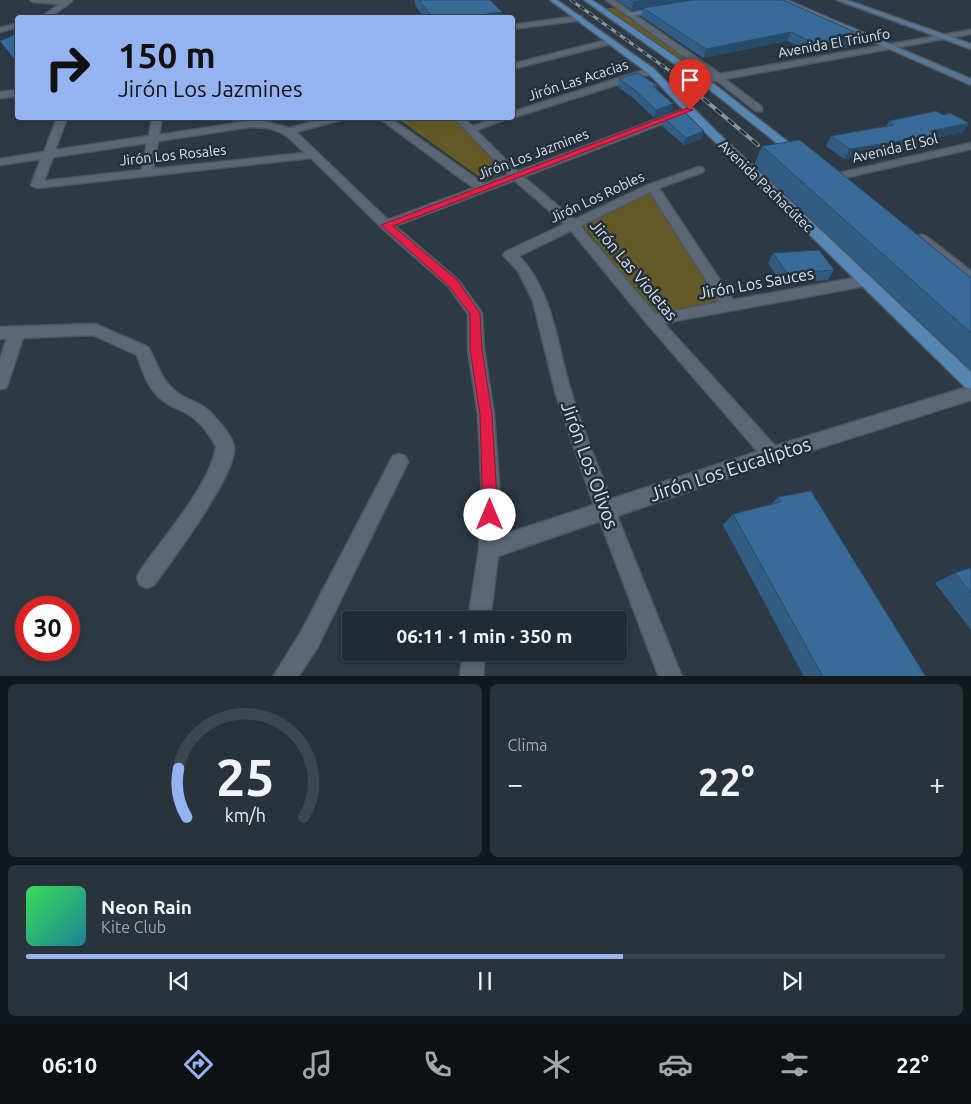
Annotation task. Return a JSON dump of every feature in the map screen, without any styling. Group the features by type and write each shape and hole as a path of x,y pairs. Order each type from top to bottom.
{"main road":[{"name":"Avenida Pachacútec","path":"553,0 651,71 971,382"},
{"path":"586,0 703,80 803,160"},
{"path":"781,0 971,82"},
{"path":"840,0 971,48"},
{"path":"629,14 668,8"},
{"path":"656,33 657,48"},
{"path":"822,176 841,192"}],"street":[{"path":"33,0 69,1"},
{"path":"609,0 760,109"},
{"path":"48,15 69,1"},
{"path":"515,27 579,18"},
{"path":"0,30 15,26"},
{"name":"Avenida El Triunfo","path":"703,80 971,32"},
{"path":"515,65 611,41"},
{"name":"Jirón Las Acacias","path":"515,114 651,71"},
{"path":"0,95 15,93"},
{"name":"Jirón Los Jazmines","path":"386,225 690,110"},
{"path":"48,155 61,120"},
{"path":"147,173 157,120"},
{"path":"0,162 256,120 290,131 386,225 453,283 475,313 476,349 486,415 490,498 490,549 480,611"},
{"path":"290,131 331,120"},
{"path":"387,120 483,189"},
{"name":"Jirón Las Violetas","path":"461,120 516,176 573,225 653,320 772,455"},
{"path":"470,128 497,120"},
{"name":"Avenida El Sol","path":"822,176 843,175 971,146"},
{"name":"Jirón Los Rosales","path":"48,155 37,184 313,155"},
{"name":"Jirón Los Robles","path":"510,255 652,187 699,170"},
{"path":"843,175 857,187"},
{"path":"652,187 730,306"},
{"path":"916,234 971,278"},
{"name":"Jirón Los Olivos","path":"510,255 528,275 536,293 564,395 671,676"},
{"name":"Jirón Los Sauces","path":"653,320 865,281"},
{"path":"0,333 95,329 143,351 152,376 171,398 198,411 211,426 225,448 223,461 209,489 147,578"},
{"path":"0,383 17,332"},
{"name":"Jirón Los Eucaliptos","path":"490,549 772,455 971,393"},
{"path":"284,676 309,640 398,462"},
{"path":"471,676 473,661"}],"shaded area":[{"path":"606,8 615,8 710,75 703,77"},
{"path":"400,120 456,120 504,173 485,181"},
{"path":"650,192 720,302 656,313 583,226"}],"building":[{"path":"419,0 490,0 502,12 479,15 431,15"},
{"path":"693,0 783,0 864,36 816,44 791,32 706,49 643,8"},
{"path":"15,34 15,60 0,41"},
{"path":"638,73 657,85 653,86 673,104 656,110 635,90 619,79"},
{"path":"936,111 943,115 950,113 969,123 930,131 937,135 850,149 831,136 894,125 889,121"},
{"path":"680,112 685,113 704,131 686,138 664,118"},
{"path":"800,140 971,278 971,333 762,146"},
{"path":"819,250 834,270 787,273 773,253"},
{"path":"811,491 925,676 822,676 733,514 781,502 778,497"},
{"path":"971,568 971,593 955,573"}],"railway":[{"path":"571,0 681,79"},
{"path":"679,78 758,145"}],"route":[{"path":"490,515 486,415 476,349 475,313 453,283 386,225 690,110"}]}
